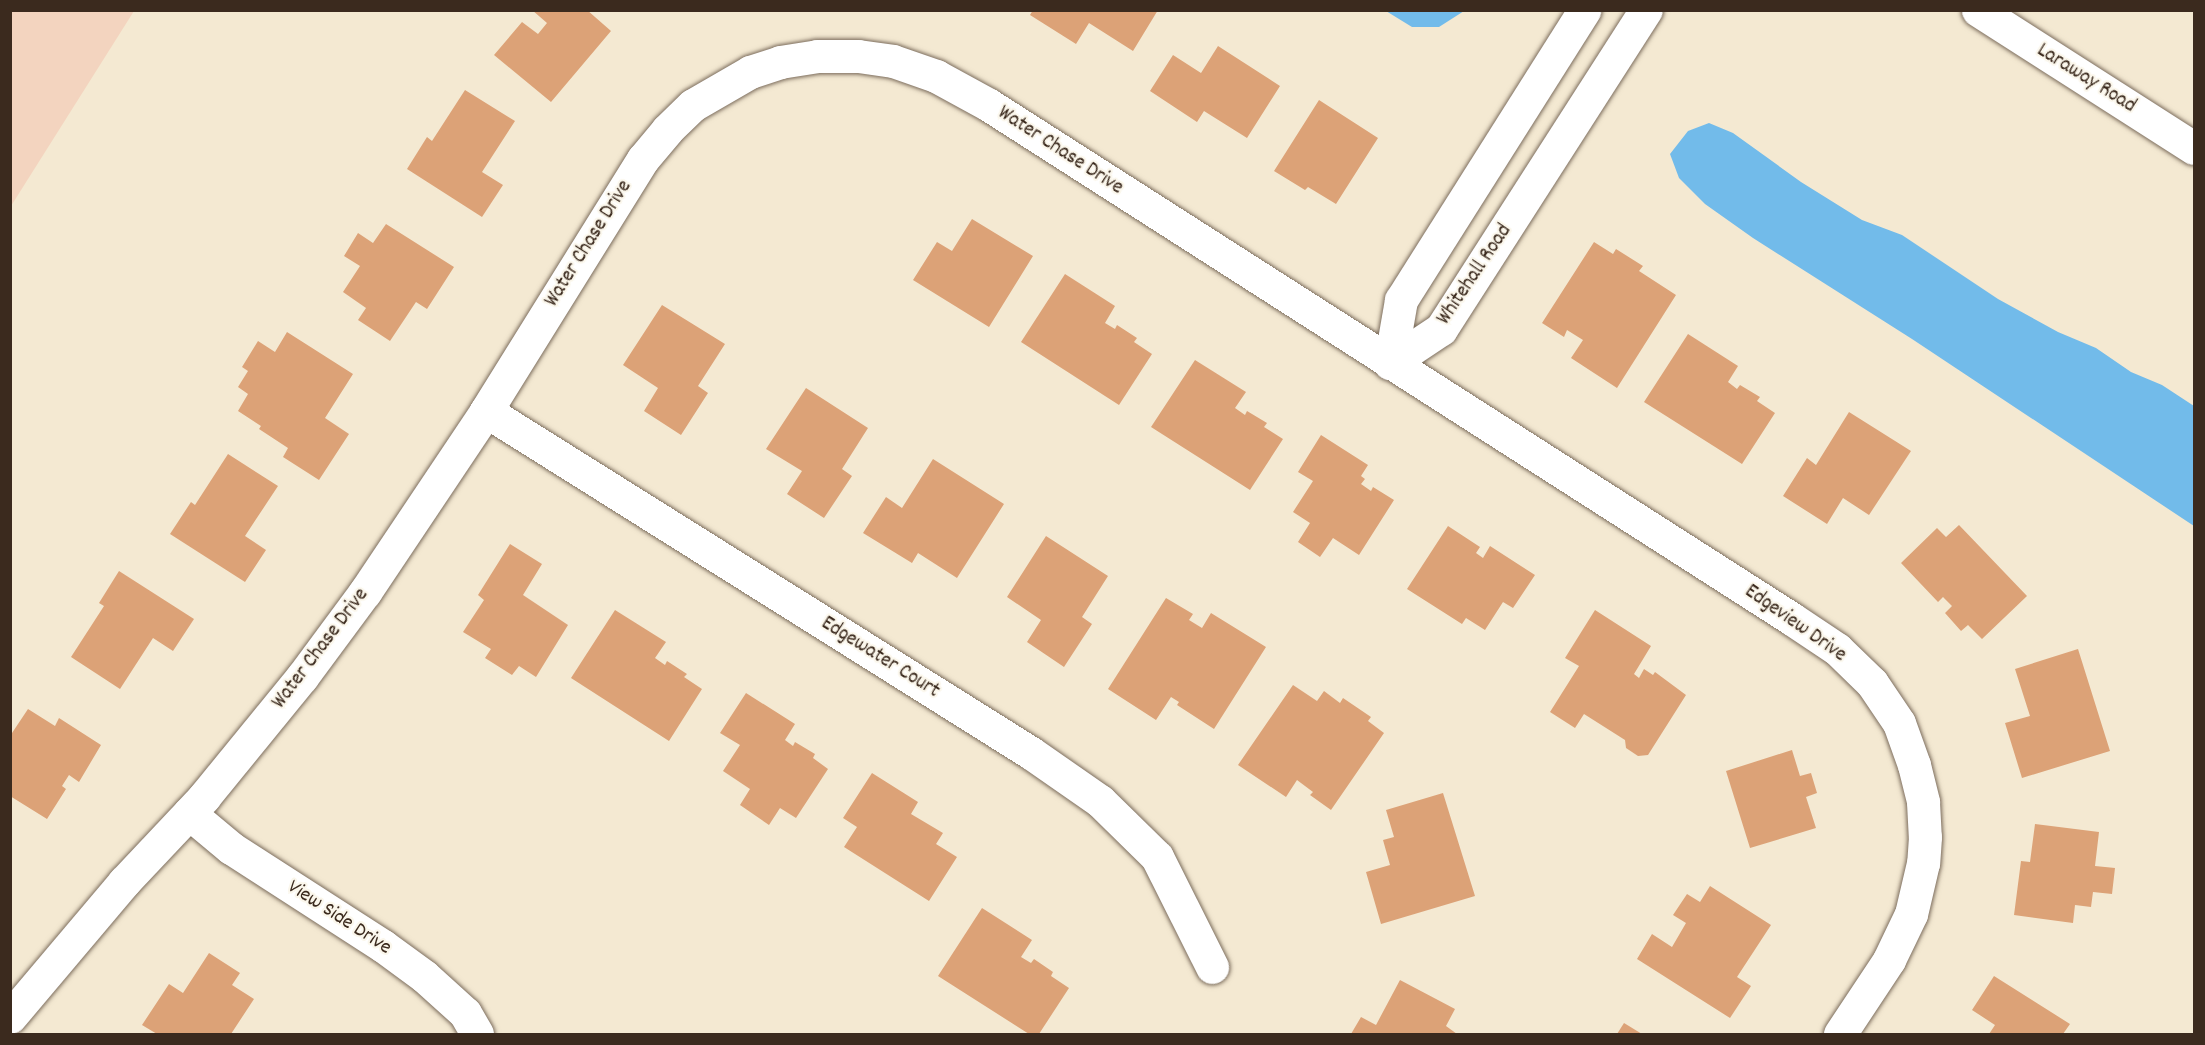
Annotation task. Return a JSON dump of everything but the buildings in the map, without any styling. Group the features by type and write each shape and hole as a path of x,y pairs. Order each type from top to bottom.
{"street":[{"path":"1390,363 1401,300 1584,10"},
{"name":"Whitehall Road","path":"1390,363 1441,329 1646,10"},
{"name":"Laraway Road","path":"1978,10 2194,148"},
{"name":"Water Chase Drive","path":"10,1017 124,882 189,813 302,677 365,592 440,476 486,411 630,178 667,130 693,105 750,72 780,62 817,56 858,56 893,61 936,76 966,92 1390,363"},
{"name":"Edgeview Drive","path":"1390,363 1705,562 1837,649 1872,683 1886,703 1899,723 1921,793 1925,837 1923,863 1911,914 1888,960 1840,1035"},
{"name":"Edgewater Court","path":"486,411 1021,747 1100,801 1157,857 1212,967"},
{"name":"View Side Drive","path":"189,813 231,848 383,946 424,976 465,1013 477,1035"}],"shaded area":[{"path":"10,11 134,11 11,206"}],"water":[{"path":"1386,11 1464,11 1439,27 1412,27"},
{"path":"1709,123 1733,133 1801,182 1862,220 1902,235 1998,299 2058,332 2096,348 2131,372 2162,385 2194,406 2194,526 1912,339 1753,238 1705,204 1679,178 1670,154 1688,131"}]}
